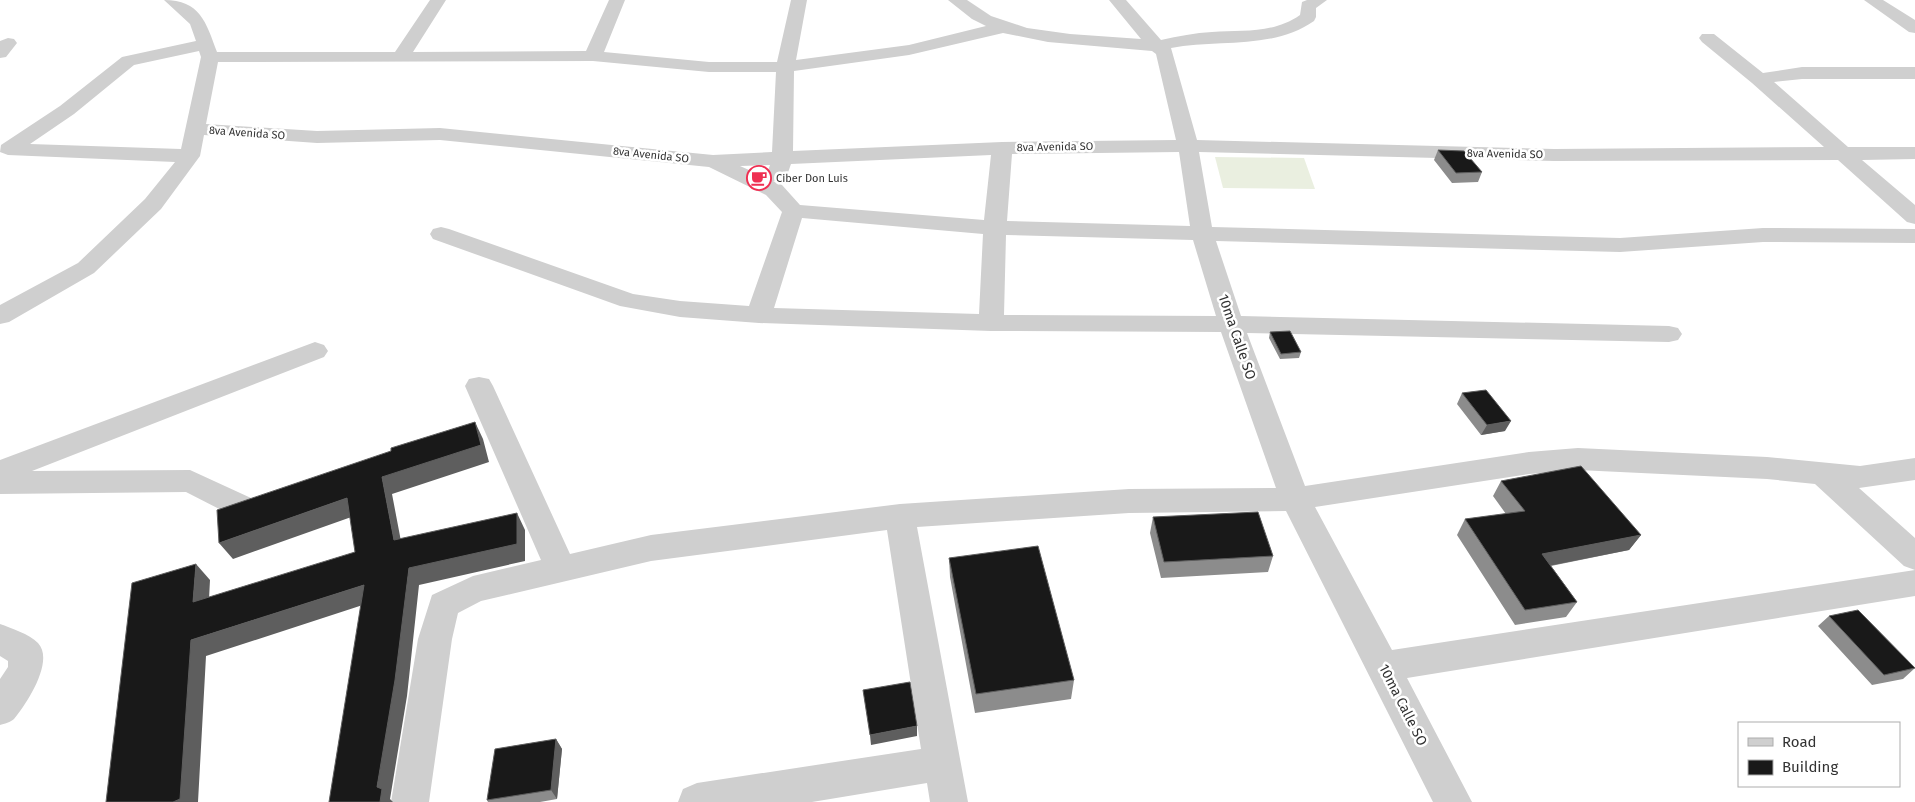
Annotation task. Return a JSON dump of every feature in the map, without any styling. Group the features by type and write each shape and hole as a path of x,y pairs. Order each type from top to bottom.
{"street":[{"path":"0,316 86,268 153,204 190,156 197,129 208,50 198,22 172,0"},
{"path":"401,57 438,0"},
{"path":"593,56 617,0"},
{"path":"774,190 782,159 785,67 799,0"},
{"path":"956,0 984,20 1048,38 1156,46 1198,38 1275,33 1298,26 1308,17 1308,6 1319,0"},
{"name":"10ma Calle SO","path":"1117,0 1156,46 1164,52 1188,146 1202,233 1231,324 1295,498 1453,802"},
{"path":"1872,0 1915,28"},
{"path":"1897,16 1915,16"},
{"path":"3,150 67,110 128,61 208,50 401,57 593,56 709,67 785,67 909,50 1004,27"},
{"path":"1708,38 1759,78 1915,216"},
{"path":"1759,78 1802,73 1915,73"},
{"name":"8va Avenida SO","path":"197,129 318,137 440,134 713,161 1002,148 1188,146 1554,155 1844,155 1915,153"},
{"path":"991,323 995,228 1002,148"},
{"path":"3,150 190,156"},
{"path":"713,161 774,190 793,211 995,228 1620,245 1763,235 1915,236"},
{"path":"759,315 793,211"},
{"path":"441,234 629,301 680,309 759,315 991,323 1231,324 1669,334"},
{"path":"0,472 315,351"},
{"path":"480,386 561,569"},
{"path":"410,802 434,639 444,605 473,589 651,548 900,516 1130,501 1295,498 1528,463 1578,459 1767,468 1825,475 1860,476 1915,469"},
{"path":"1825,475 1915,557"},
{"path":"0,483 190,481 240,506"},
{"path":"900,516 949,802"},
{"path":"1382,667 1915,583"},
{"path":"0,639 26,654 24,672 0,709"},
{"path":"697,802 943,764"}],"shaded area":[{"path":"1215,157 1304,158 1315,189 1223,188"}],"building":[{"path":"1438,150 1464,151 1482,172 1456,173"},
{"path":"1290,331 1301,352 1281,354 1270,332"},
{"path":"1486,390 1511,421 1487,425 1462,393"},
{"path":"475,422 481,445 382,477 394,540 517,513 517,544 409,568 395,680 377,787 382,789 380,802 329,802 364,585 191,640 180,799 173,802 106,802 132,583 196,564 193,602 355,552 347,498 219,543 217,510 391,451 391,448"},
{"path":"1581,466 1641,535 1542,554 1577,602 1525,610 1465,519 1525,511 1501,481"},
{"path":"1258,512 1273,556 1164,562 1153,517"},
{"path":"1038,546 1074,680 976,694 949,558"},
{"path":"1858,610 1915,668 1884,675 1829,616"},
{"path":"910,682 917,726 870,735 863,690"},
{"path":"556,739 551,790 487,800 495,749"}],"place":[{"name":"Ciber Don Luis","path":"759,178"}]}
